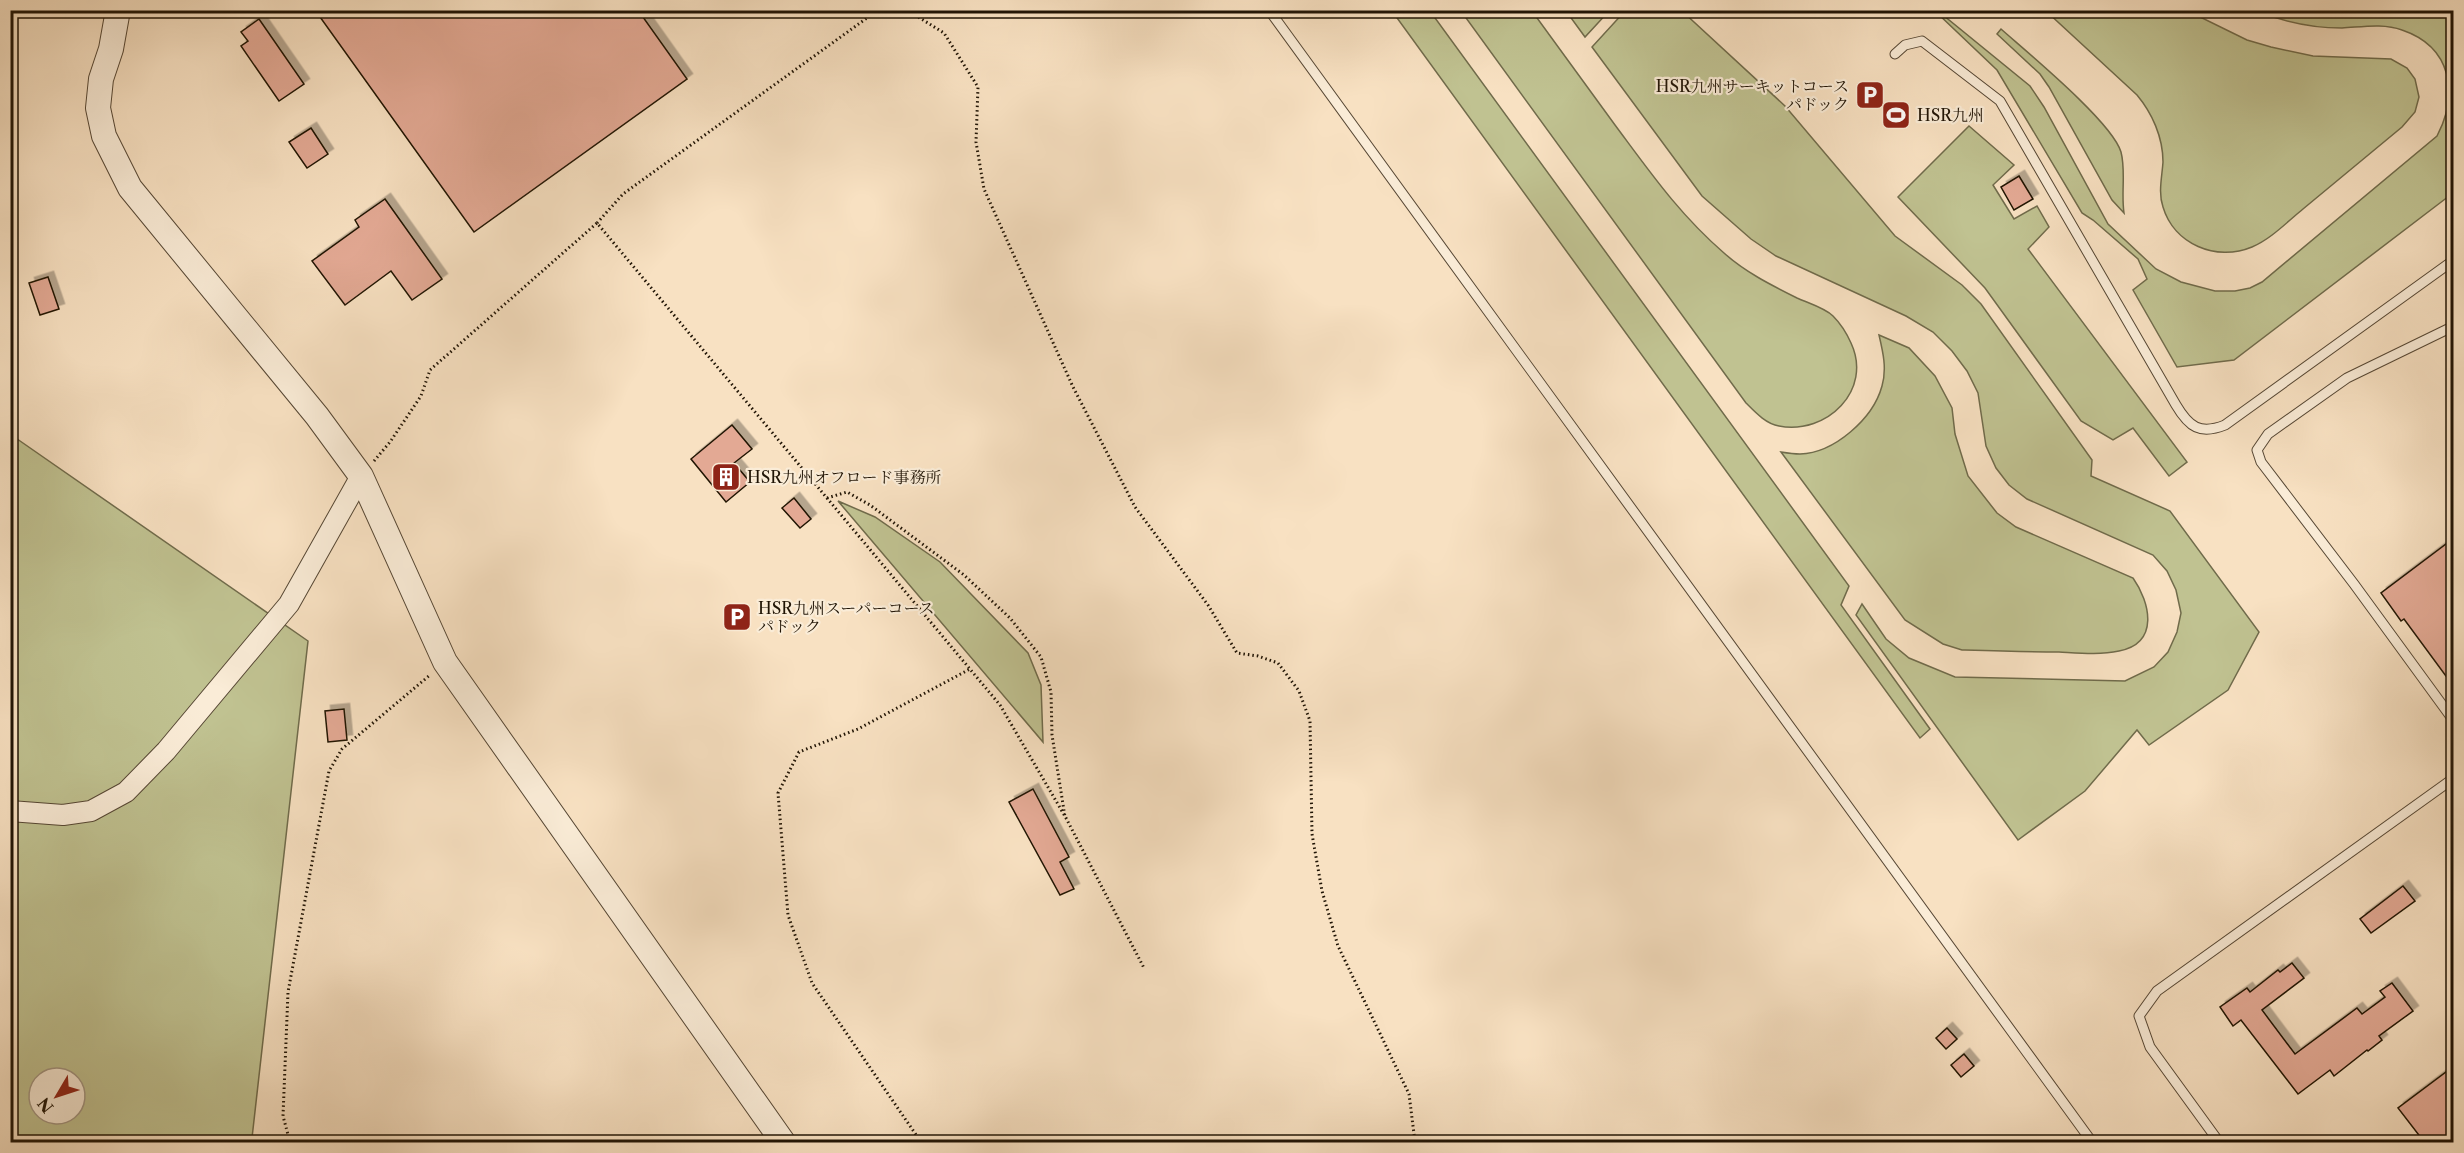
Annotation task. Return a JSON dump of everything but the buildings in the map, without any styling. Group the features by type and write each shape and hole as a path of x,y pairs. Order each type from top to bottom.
{"street":[{"path":"118,10 111,49 101,79 98,108 104,136 130,188 317,416 361,476 445,662 783,1143"},
{"path":"10,811 63,815 91,811 126,792 166,751 289,604 361,476"}],"lane":[{"path":"1269,10 2092,1143"},
{"path":"1895,54 1905,45 1922,41 2000,101 2176,405 2184,418 2197,429 2212,430 2225,425 2454,260"},
{"path":"2454,326 2347,378 2268,434 2257,450 2261,462 2454,721"},
{"path":"2219,1143 2150,1047 2139,1016 2157,991 2454,778"}],"path":[{"path":"361,476 390,442 421,396 430,370 597,223 623,194 878,10"},
{"path":"907,10 944,33 978,87 976,142 984,189 1073,387 1136,507 1208,605 1237,653 1258,656 1278,663 1299,691 1310,721 1312,834 1322,891 1338,946 1409,1094 1415,1143"},
{"path":"597,223 1000,705 1066,818 1144,968"},
{"path":"827,498 847,492 879,512 964,575 1010,618 1041,657 1051,692 1052,735 1066,818"},
{"path":"290,1143 283,1116 288,992 329,771 342,749 445,662"},
{"path":"921,1143 812,983 788,915 778,793 799,752 858,729 970,669"}],"green space":[{"path":"1392,11 1430,11 1849,586 1841,605 1930,729 1920,738"},
{"path":"1461,11 1532,11 1640,159 1693,223 1732,260 1749,272 1833,316 1851,343 1856,360 1856,377 1851,392 1841,406 1829,416 1797,427 1770,423 1746,403"},
{"path":"1566,11 1609,11 1585,37"},
{"path":"1625,11 1682,11 1785,106 1895,236 1962,285 1981,304 2092,460 2091,476 2170,511 2259,632 2228,690 2149,745 2137,730 2085,791 2018,840 1856,615 1862,604 1886,639 1909,658 1955,677 2125,681 2154,667 2168,652 2177,632 2181,613 2176,590 2167,571 2153,555 2027,499 2009,485 1996,468 1986,446 1978,393 1967,371 1952,351 1933,332 1906,316 1776,256 1751,239 1702,196 1592,47"},
{"path":"1935,11 1938,11 2030,86 2044,107 2108,224 2156,269 2181,282 2215,291 2235,291 2250,288 2262,282 2437,136 2444,120 2448,104 2447,74 2432,48 2419,38 2402,30 2387,27 2320,27 2287,21 2256,11 2453,11 2453,193 2234,360 2177,367 2133,290 2147,279 2138,259 2082,213 1997,70"},
{"path":"2046,11 2188,11 2247,40 2271,47 2313,56 2391,59 2407,68 2415,79 2419,97 2415,112 2402,127 2272,235 2259,244 2238,251 2211,251 2187,240 2176,231 2169,220 2161,196 2163,162 2161,144 2156,126 2142,102"},
{"path":"2001,29 2068,88 2114,139 2122,159 2124,213 2112,200 2049,87 2040,74 1997,34"},
{"path":"1969,126 2014,165 1993,185 2014,219 2037,206 2049,227 2028,249 2187,462 2169,476 2133,428 2113,440 2081,421 1985,288 1898,197"},
{"path":"1879,335 1909,348 1935,376 1952,408 1955,434 1968,476 1997,513 2016,527 2133,578 2144,598 2147,610 2146,631 2141,640 2132,647 2104,653 1962,650 1943,644 1905,620 1781,452 1800,454 1826,448 1839,441 1861,422 1882,386 1884,360"},
{"path":"10,434 308,641 252,1138 256,1142 11,1142"},
{"path":"838,501 875,517 940,562 1028,653 1041,685 1043,742"}],"place":[{"name":"HSR九州サーキットコース パドック","path":"1870,95"},
{"name":"HSR九州","path":"1896,115"},
{"name":"HSR九州オフロード事務所","path":"726,477"},
{"name":"HSR九州スーパーコース パドック","path":"737,617"}]}
